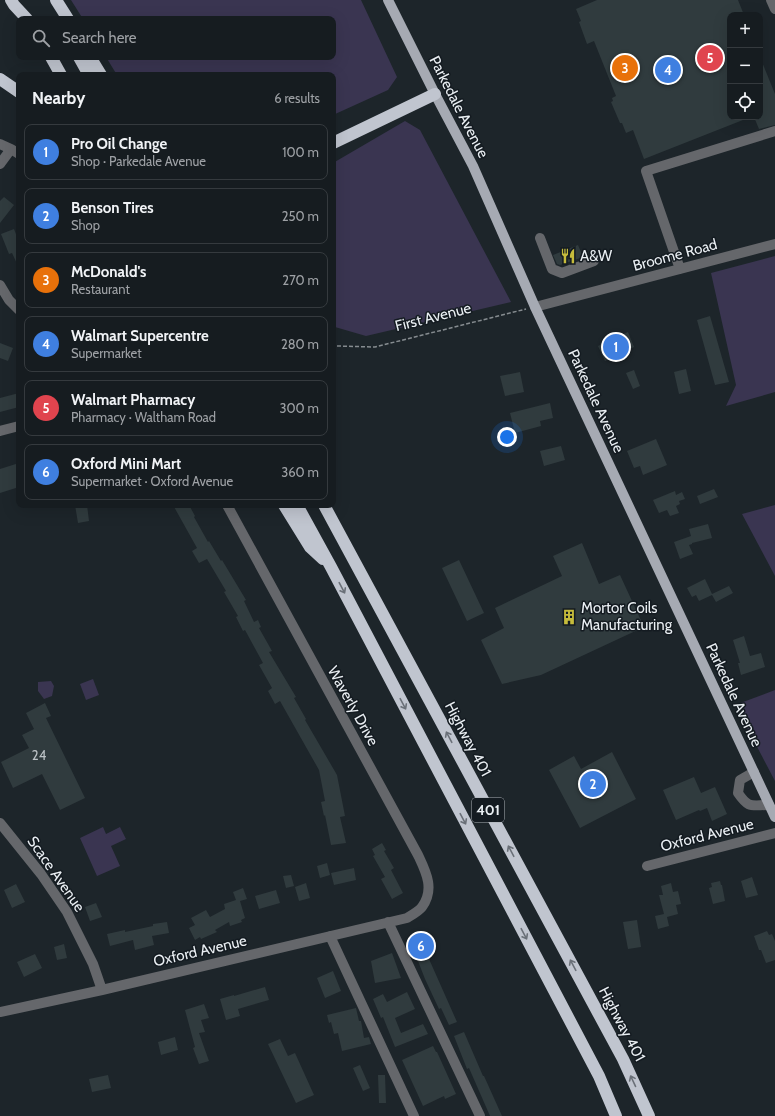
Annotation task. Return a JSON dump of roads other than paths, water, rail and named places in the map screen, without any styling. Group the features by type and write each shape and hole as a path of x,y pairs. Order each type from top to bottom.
{"highway":[{"path":"12,0 14,5 24,16"},
{"path":"20,0 28,16"},
{"path":"48,0 56,16"},
{"path":"56,0 66,16"},
{"path":"53,60 59,72"},
{"path":"81,60 87,72"},
{"path":"92,60 99,72"},
{"path":"0,78 16,90"},
{"path":"336,142 435,94"},
{"path":"286,508 310,547 331,566"},
{"name":"401","path":"299,508 331,566 599,1076 616,1116"},
{"name":"Highway 401","path":"327,508 623,1059 649,1116"}],"main road":[{"name":"Parkedale Avenue","path":"388,0 473,166 536,307 775,817"}],"street":[{"path":"771,0 775,9"},
{"path":"680,269 646,171 775,131"},
{"path":"0,144 15,151 0,164"},
{"path":"540,238 552,269 562,273 594,261"},
{"name":"Broome Road","path":"536,307 775,244"},
{"path":"0,285 9,300 16,307"},
{"path":"0,431 16,427"},
{"name":"Waverly Drive","path":"229,508 427,875 429,893 422,908 407,918"},
{"path":"754,772 740,780 738,793 744,802 749,805 769,805"},
{"name":"Scace Avenue","path":"0,823 41,874 67,912 93,964 102,990"},
{"name":"Oxford Avenue","path":"647,866 775,833"},
{"name":"Oxford Avenue","path":"0,1012 102,990 407,918"},
{"path":"388,922 480,1116"},
{"path":"330,936 414,1116"}],"place":[{"name":"Walmart Pharmacy","path":"710,58"},
{"name":"McDonald's","path":"625,68"},
{"name":"Walmart Supercentre","path":"668,70"},
{"name":"A&W","path":"568,256"},
{"name":"Pro Oil Change","path":"616,347"},
{"name":"Mortor Coils Manufacturing","path":"569,617"},
{"name":"Benson Tires","path":"593,784"},
{"name":"Oxford Mini Mart","path":"421,946"}]}
